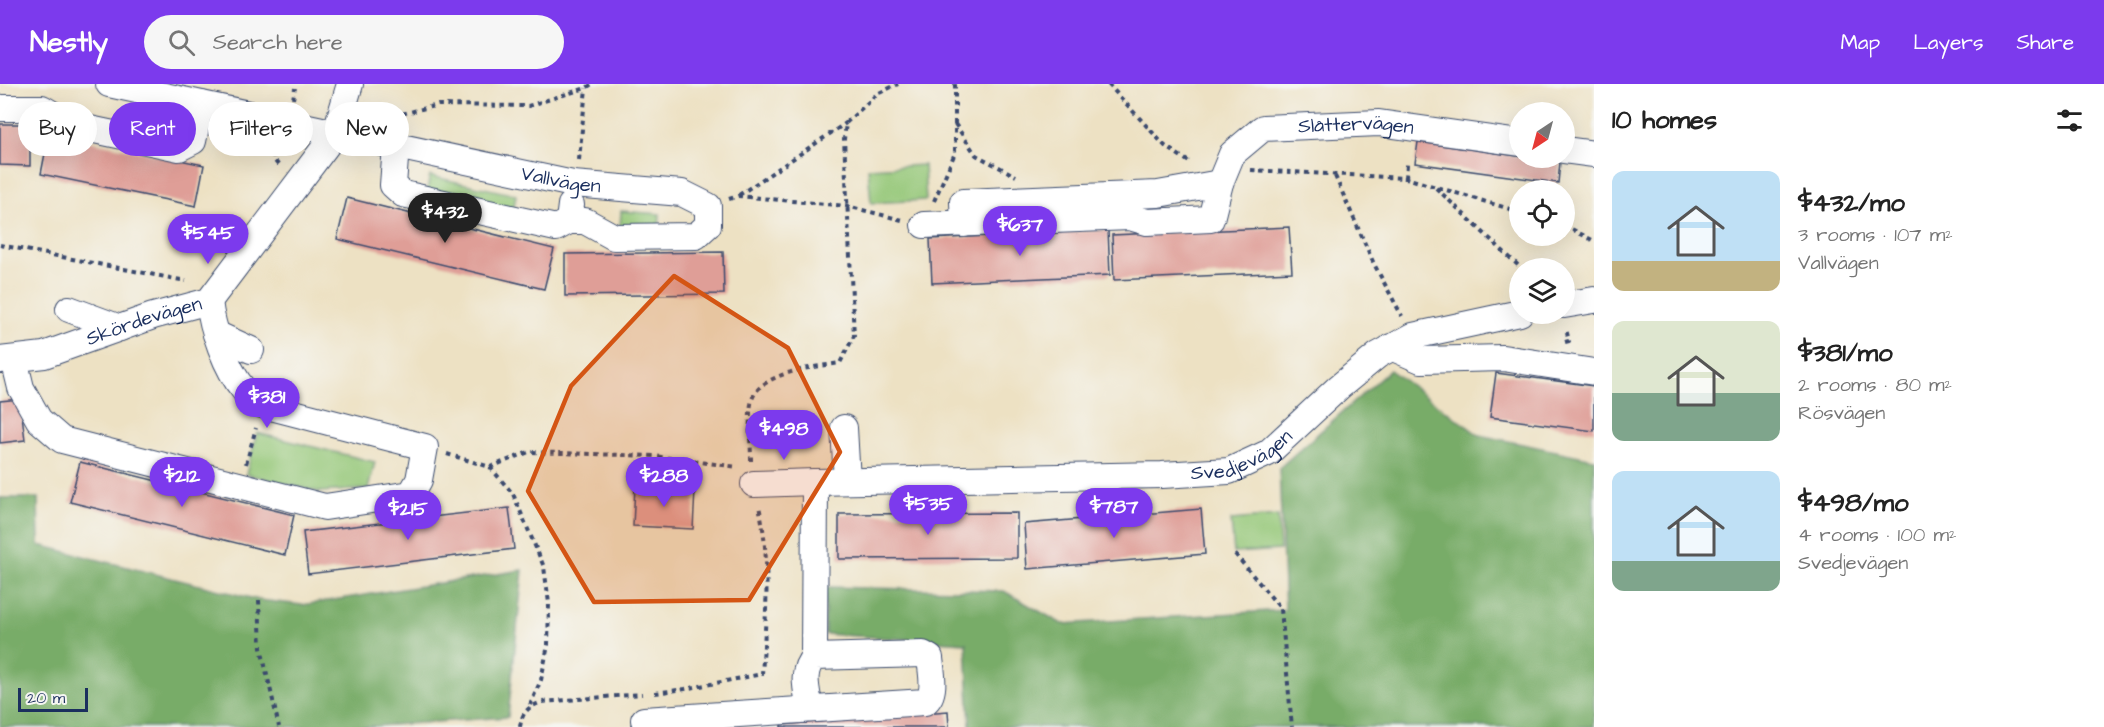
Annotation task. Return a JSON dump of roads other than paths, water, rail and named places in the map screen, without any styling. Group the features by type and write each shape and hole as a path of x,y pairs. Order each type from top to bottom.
{"street":[{"name":"Vallvägen","path":"109,84 325,131"},
{"name":"Skördevägen","path":"349,102 350,84"},
{"path":"0,108 42,108 71,125 179,148 193,141 201,104"},
{"name":"Slåttervägen","path":"963,213 1130,217 1147,222 1212,219 1218,189 1232,154 1263,128 1379,123 1509,141"},
{"name":"Vallvägen","path":"409,149 573,184 682,193 708,206 708,225 696,236 614,237 585,221 569,221"},
{"path":"1575,151 1594,154"},
{"name":"Skördevägen","path":"7,359 44,355 214,294 295,187 326,156"},
{"path":"395,156 393,185 403,194 556,228 569,221 573,184"},
{"path":"924,225 963,213 1047,198 1158,194 1218,189"},
{"path":"7,359 39,420 62,440 325,507 411,494 419,480 425,447 263,405 244,391 232,372 211,319 214,294"},
{"path":"1575,303 1594,300"},
{"path":"69,309 120,328"},
{"name":"Svedjevägen","path":"752,476 815,482 847,482 1162,475 1229,471 1268,453 1339,387 1378,355 1402,341 1509,316"},
{"path":"216,334 251,350"},
{"path":"1402,341 1421,360 1503,358 1594,372"},
{"path":"844,428 847,482"},
{"path":"814,657 815,482"},
{"path":"644,720 925,702 930,699 932,693 930,658 923,654 814,657 807,664 805,675 810,709"}]}
